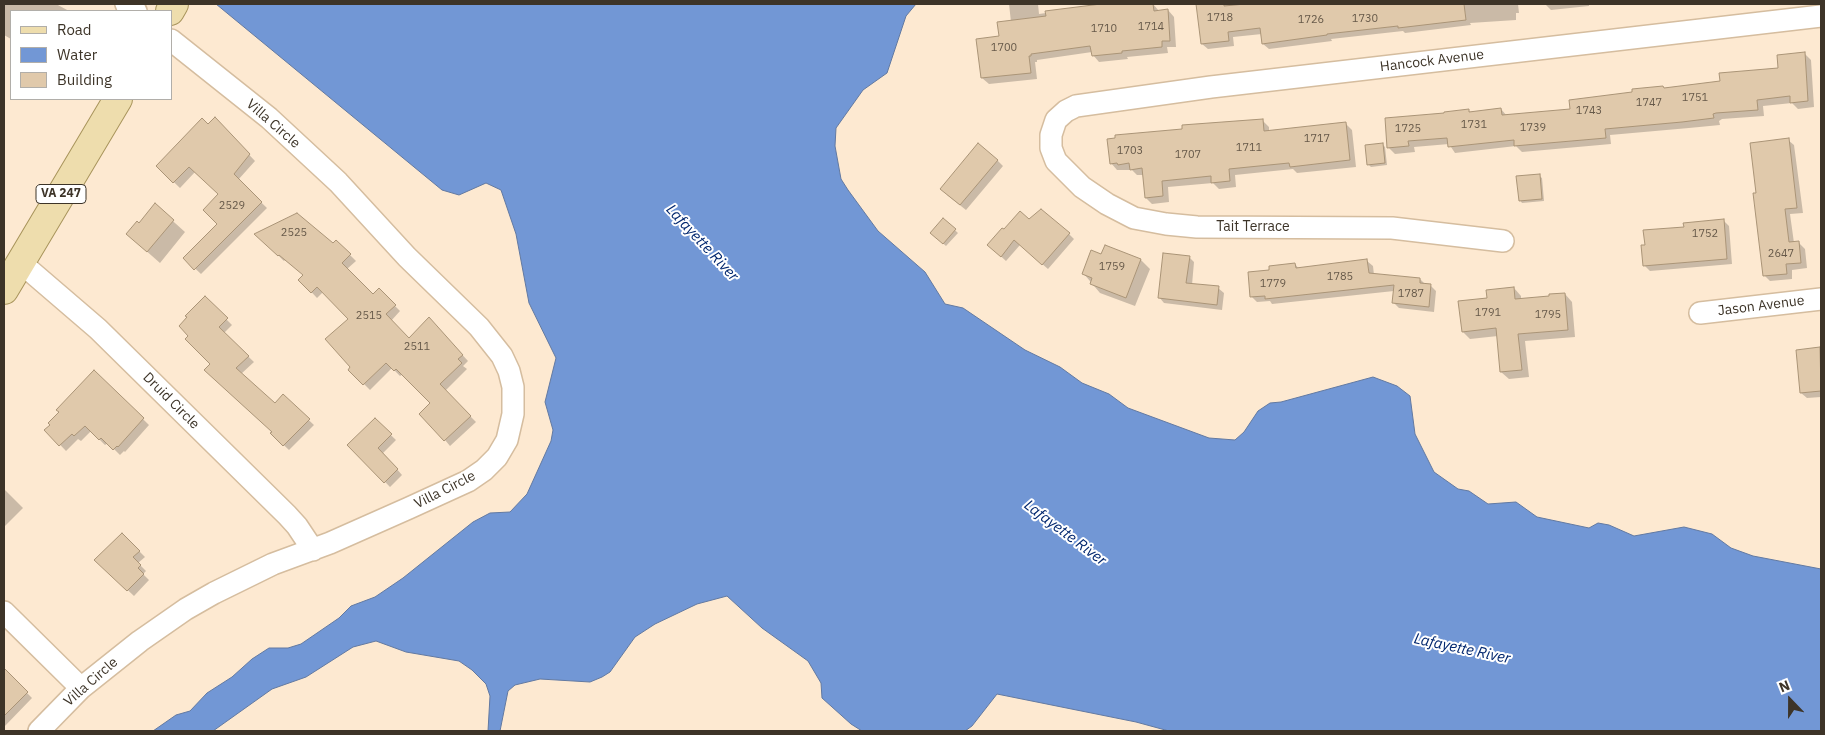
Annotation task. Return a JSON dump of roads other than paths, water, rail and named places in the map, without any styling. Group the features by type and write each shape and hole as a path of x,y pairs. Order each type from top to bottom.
{"main road":[{"name":"VA 247","path":"4,290 117,100"}],"street":[{"name":"Hancock Avenue","path":"1052,127 1056,120 1066,111 1076,106 1211,87 1821,16"},
{"name":"Villa Circle","path":"39,731 81,688 140,641 186,609 273,564 313,550 468,481 484,470 497,457 506,440 513,414 513,387 509,371 502,356 479,327 407,257 338,182 269,118 172,41"},
{"name":"Tait Terrace","path":"1052,127 1050,135 1051,148 1056,161 1082,187 1107,204 1134,218 1197,227 1392,228 1504,241"},
{"name":"Druid Circle","path":"20,262 98,329 287,515 313,550"},
{"name":"Jason Avenue","path":"1700,313 1821,299"},
{"path":"4,612 81,688"}],"water":[{"name":"Lafayette River","path":"216,4 916,4 906,16 887,73 863,90 836,128 835,146 841,179 848,190 878,231 925,272 945,304 963,308 1025,350 1060,367 1082,383 1109,394 1128,408 1209,438 1235,440 1244,432 1258,411 1270,403 1281,402 1373,377 1397,386 1410,396 1415,434 1434,472 1458,489 1469,491 1488,504 1516,502 1537,517 1589,528 1598,523 1609,525 1634,536 1684,527 1712,534 1731,548 1753,556 1821,569 1821,731 1169,731 1136,722 997,694 972,726 965,731 862,731 851,724 822,698 821,683 808,661 762,628 727,596 697,604 655,624 635,637 610,672 602,677 590,682 540,679 515,685 508,691 500,731 488,731 490,696 486,684 472,670 459,661 406,652 376,641 353,647 306,677 272,689 213,731 153,731 176,715 190,711 207,693 232,677 252,659 269,648 288,648 301,644 339,618 351,606 375,597 403,578 473,522 490,513 510,512 527,494 551,441 553,430 545,402 556,358 529,303 516,234 501,190 486,183 459,195 442,190"}]}
